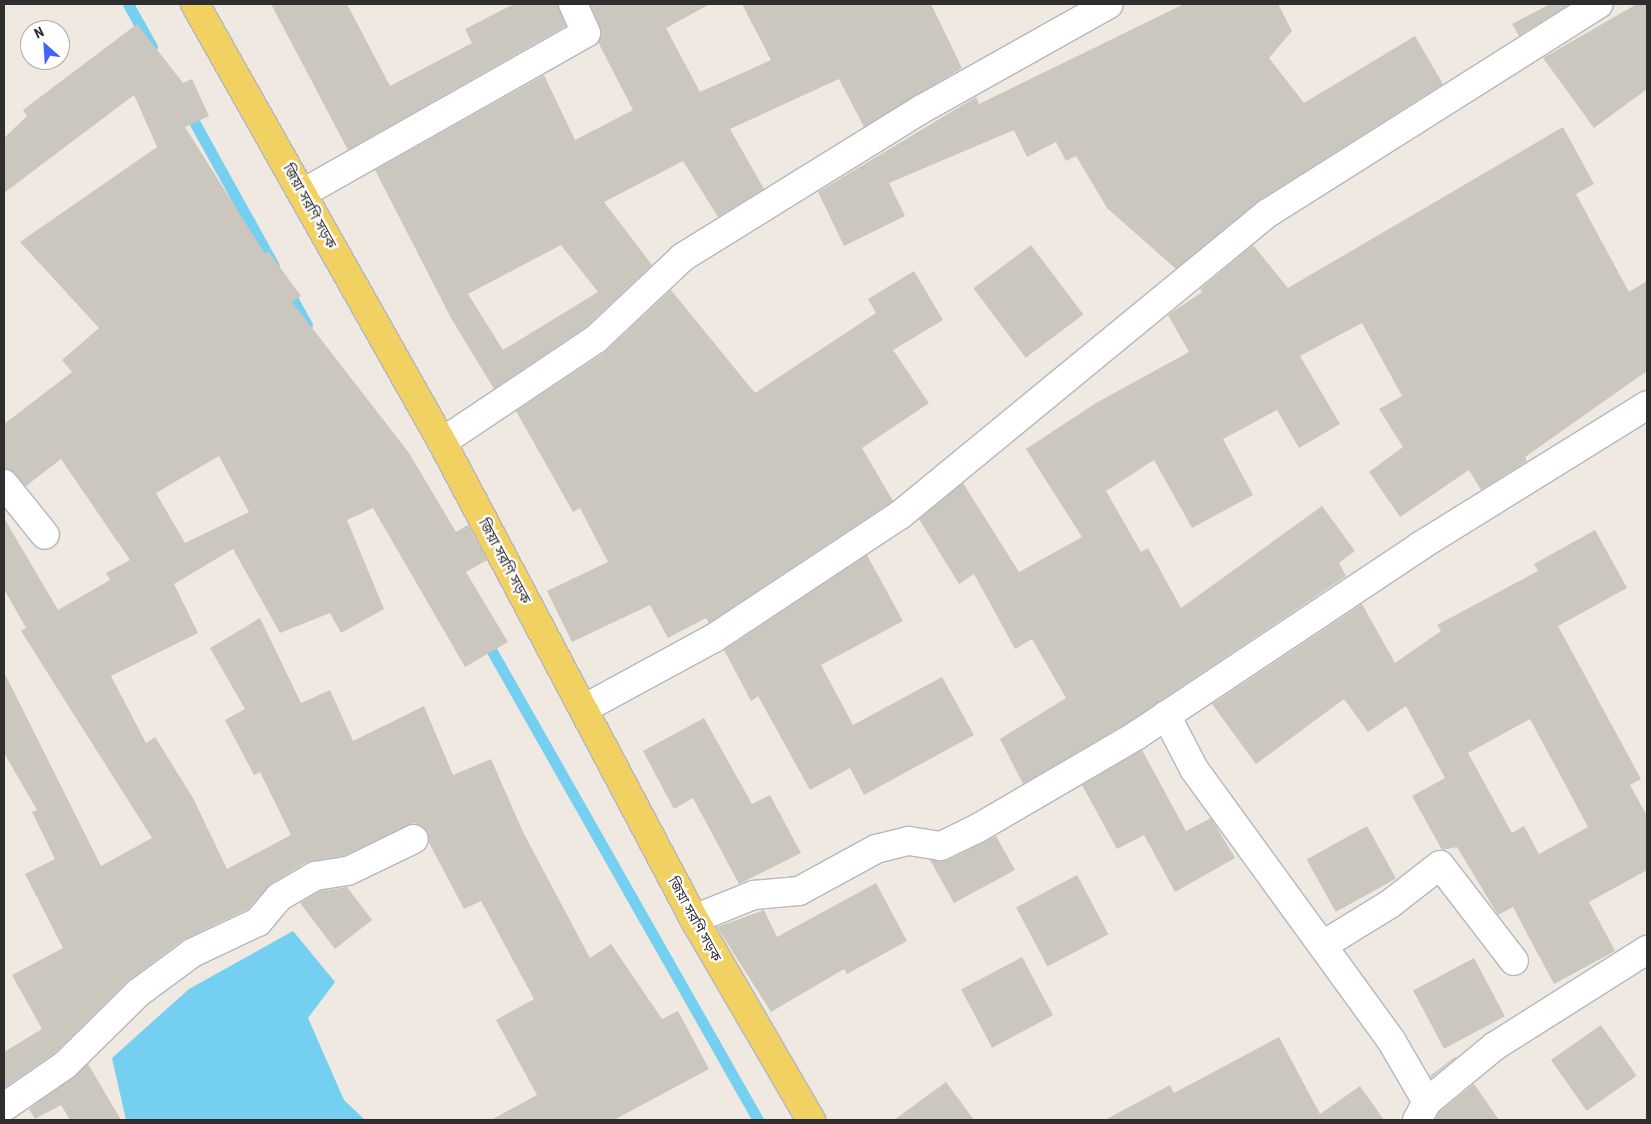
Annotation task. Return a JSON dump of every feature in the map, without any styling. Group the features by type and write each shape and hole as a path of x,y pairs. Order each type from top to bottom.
{"main road":[{"name":"জিয়া সরণি সড়ক","path":"195,4 442,442 585,708 694,919 811,1120"}],"street":[{"path":"303,193 586,33 573,4"},
{"path":"442,442 596,339 683,257 922,108 1108,4"},
{"path":"585,708 714,638 900,515 1268,213 1599,4"},
{"path":"694,919 754,895 799,891 876,848 909,841 941,846 1166,716 1420,546 1647,405"},
{"path":"4,484 45,535"},
{"path":"1166,716 1194,769 1391,1040 1422,1111 1495,1046 1647,950"},
{"path":"4,1108 65,1065 138,993 192,953 258,922 279,897 315,876 348,871 414,839"},
{"path":"1323,945 1390,904 1440,865 1514,961"}],"water":[{"path":"293,931 335,982 308,1018 344,1100 365,1120 126,1120 112,1058 189,989"}],"building":[{"path":"271,4 347,4 390,86 472,43 465,29 514,4 558,4 566,26 348,150"},
{"path":"590,4 710,4 666,28 700,92 771,60 742,4 931,4 962,68 864,127 839,79 730,129 764,189 718,217 683,161 604,202 652,265 586,327 494,389 451,318 375,170 544,75 575,140 633,110 598,42 600,27","holes":["561,245 598,292 503,350 468,294"]},
{"path":"1184,4 1278,4 1292,31 1269,58 1304,103 1415,36 1443,84 1260,200 1176,269 1107,208 1076,156 1066,161 1056,142 1027,157 1014,130 889,183 905,216 844,246 818,192 976,97 979,104"},
{"path":"1550,4 1570,4 1519,36 1512,24"},
{"path":"1637,4 1647,4 1647,89 1594,128 1543,58"},
{"path":"137,24 183,83 192,79 209,116 185,127 265,254 268,251 301,296 292,302 409,453 456,532 468,525 487,560 466,572 508,642 465,667 373,508 347,520 384,609 341,633 330,613 280,633 233,549 174,584 198,633 111,676 146,743 155,737 193,798 227,869 291,835 260,772 254,775 225,720 245,709 210,648 260,618 301,703 330,690 353,741 424,706 453,775 491,759 523,832 590,958 611,944 662,1019 678,1011 709,1069 614,1120 491,1120 537,1095 496,1020 534,999 481,901 464,909 429,843 428,832 415,823 343,856 307,862 271,884 248,909 183,940 127,982 55,1053 4,1088 4,1052 42,1029 12,975 63,948 25,874 55,859 32,812 37,810 4,753 4,672 101,866 152,838 21,631 26,628 4,589 4,518 58,610 110,580 106,573 130,560 61,459 26,486 4,469 4,424 72,372 62,360 99,328 20,242 157,147 134,95 4,193 4,138 27,116 23,110","holes":["219,456 249,512 185,543 156,493"]},
{"path":"1563,127 1594,184 1576,194 1629,292 1647,281 1647,371 1525,457 1527,461 1481,490 1469,470 1400,517 1369,472 1403,447 1379,409 1402,396 1362,323 1300,356 1340,424 1299,448 1277,410 1223,439 1253,495 1192,528 1154,460 1106,491 1141,552 1148,548 1181,608 1322,506 1355,551 1339,563 1346,576 1129,722 1023,784 1000,739 1066,698 1032,639 1015,649 974,574 959,584 919,519 963,483 1019,572 1082,537 1026,449 1096,403 1189,352 1168,315 1202,292 1200,289 1253,245 1288,288"},
{"path":"1031,245 1083,314 1026,358 973,288"},
{"path":"914,271 943,320 893,350 929,403 862,448 893,501 709,623 706,618 668,638 650,605 572,642 547,591 608,562 580,508 573,512 516,411 605,352 671,290 755,393 876,313 868,299"},
{"path":"1595,530 1627,588 1558,626 1641,779 1630,785 1647,816 1647,870 1589,902 1615,951 1554,984 1513,907 1498,915 1457,847 1442,850 1412,796 1445,778 1406,706 1368,732 1344,699 1256,764 1212,704 1362,604 1395,663 1441,631 1437,625 1538,571 1534,564","holes":["1530,719 1588,827 1539,854 1524,826 1512,833 1468,753"]},
{"path":"867,555 903,621 821,665 853,725 942,677 974,735 864,795 850,768 810,790 758,696 751,701 724,650"},
{"path":"704,718 752,804 770,795 801,853 739,884 693,798 674,809 643,751"},
{"path":"1142,750 1186,831 1211,818 1235,858 1175,892 1144,835 1117,849 1082,785"},
{"path":"1367,826 1396,878 1336,912 1307,859"},
{"path":"996,836 1015,870 954,903 930,860 948,860"},
{"path":"1077,875 1108,934 1048,967 1016,907"},
{"path":"876,883 907,941 847,974 844,969 771,1012 717,927 764,910 777,937"},
{"path":"347,887 372,920 335,949 300,903 320,891"},
{"path":"1022,957 1053,1015 992,1048 961,989"},
{"path":"1474,958 1505,1016 1444,1049 1413,990"},
{"path":"1601,1025 1637,1076 1587,1111 1551,1060"},
{"path":"1279,1037 1320,1114 1360,1086 1384,1120 1105,1120 1170,1085 1174,1093"},
{"path":"1456,1058 1431,1078 1430,1076"},
{"path":"88,1064 121,1120 70,1120 61,1105 35,1119 29,1109"},
{"path":"946,1082 974,1120 894,1120"},
{"path":"1474,1084 1499,1120 1435,1120 1439,1112"}],"waterway":[{"path":"128,4 152,47"},
{"path":"187,109 274,266"},
{"path":"287,289 307,325"},
{"path":"485,639 758,1120"}]}
